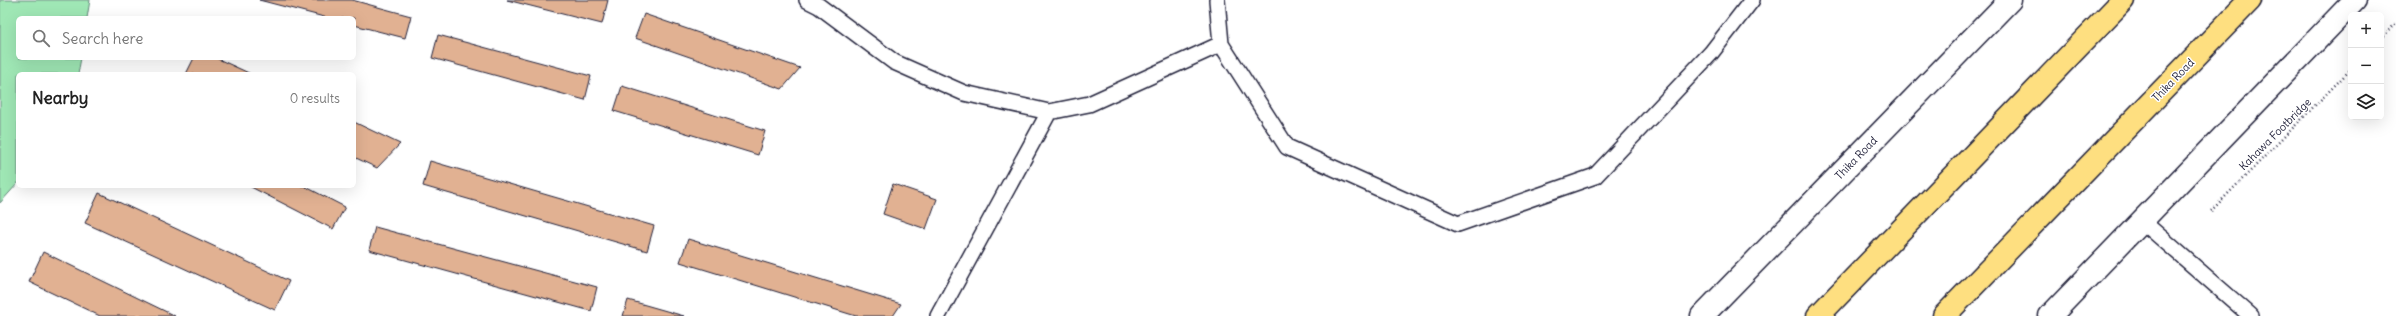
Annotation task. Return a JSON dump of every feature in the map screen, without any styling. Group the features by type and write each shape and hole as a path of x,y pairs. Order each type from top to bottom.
{"highway":[{"path":"1818,316 2123,0"},
{"name":"Thika Road","path":"1944,316 2250,0"}],"main road":[{"name":"Thika Road","path":"1702,316 2010,0"},
{"path":"2050,316 2355,0"}],"lane":[{"path":"807,0 819,6 894,62 964,93 1049,112 1089,104 1221,44"},
{"path":"1217,0 1221,44 1287,147 1458,224 1595,176 1711,53 1752,0"},
{"path":"938,316 1049,112"},
{"path":"2142,221 2251,316"}],"path":[{"path":"2384,36 2396,23"},
{"name":"Kahawa Footbridge","path":"2211,211 2348,72"}],"green space":[{"path":"0,0 90,0 87,16 16,16 16,60 81,60 78,72 16,72 16,185 0,203"}],"building":[{"path":"259,0 352,0 411,16 405,38 356,26 356,16 320,16"},
{"path":"507,0 608,0 602,24"},
{"path":"644,14 800,68 782,89 635,38"},
{"path":"438,35 591,76 585,100 432,58"},
{"path":"193,60 220,60 247,72 187,72"},
{"path":"622,86 765,131 758,155 614,111"},
{"path":"356,123 400,144 377,168 356,158"},
{"path":"430,161 654,226 647,251 423,186"},
{"path":"893,184 937,199 926,229 883,214"},
{"path":"253,188 308,188 345,207 333,229"},
{"path":"99,193 289,281 275,310 85,223"},
{"path":"375,227 597,287 591,311 369,250"},
{"path":"688,239 901,304 893,316 856,316 680,262"},
{"path":"43,252 175,316 100,316 29,282"},
{"path":"628,300 684,316 623,316"}]}
